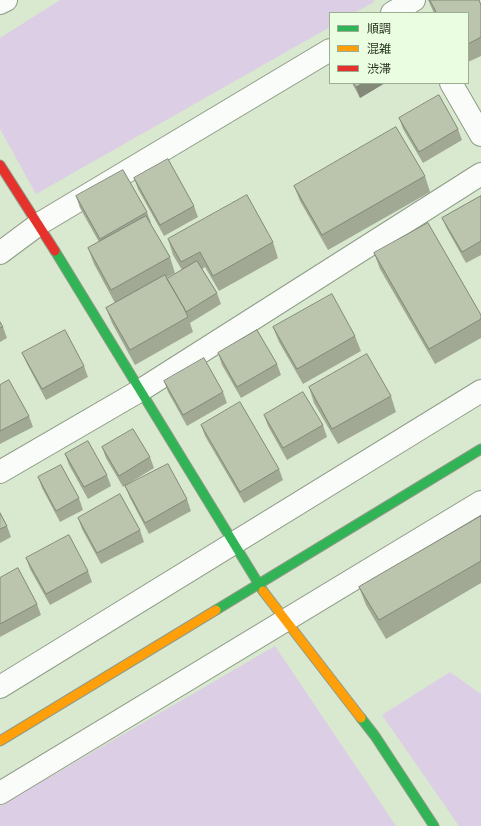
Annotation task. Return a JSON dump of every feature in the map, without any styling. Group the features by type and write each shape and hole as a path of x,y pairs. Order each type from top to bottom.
{"street":[{"path":"0,3 6,0"},
{"path":"0,253 39,224 329,51"},
{"path":"452,84 481,134"},
{"path":"0,165 39,224 258,584 375,736 434,826"},
{"path":"0,472 141,390 481,174"},
{"path":"0,687 481,391"},
{"path":"0,741 481,449"},
{"path":"0,794 481,502"}],"shaded area":[{"path":"60,0 374,0 374,2 356,12 329,12 329,28 36,194 0,129 0,38"},
{"path":"275,646 396,826 0,826 0,806"},
{"path":"450,672 481,694 481,826 459,826 382,715"}],"building":[{"path":"430,0 479,0 481,5 481,37 469,43 469,12 436,12"},
{"path":"354,84 361,84 356,87"},
{"path":"439,95 458,129 419,152 399,118"},
{"path":"396,127 425,176 322,235 294,186"},
{"path":"168,159 194,206 160,225 134,178"},
{"path":"123,170 147,212 100,239 76,196"},
{"path":"247,195 273,242 213,276 200,252 181,262 168,239"},
{"path":"481,196 481,241 462,252 442,218"},
{"path":"146,216 170,257 111,290 88,248"},
{"path":"428,223 481,315 481,319 429,349 374,253"},
{"path":"197,261 217,293 186,312 167,279"},
{"path":"165,275 188,317 130,350 106,308"},
{"path":"332,294 355,336 297,369 273,327"},
{"path":"65,330 84,366 42,389 22,353"},
{"path":"257,330 277,364 237,387 218,353"},
{"path":"367,354 391,396 332,429 309,387"},
{"path":"204,358 223,392 183,415 164,381"},
{"path":"9,380 29,416 0,431 0,385"},
{"path":"303,392 323,425 283,448 264,415"},
{"path":"240,402 279,469 240,492 201,425"},
{"path":"133,429 150,457 119,476 102,447"},
{"path":"88,441 107,475 84,487 65,454"},
{"path":"168,464 187,499 145,523 125,486"},
{"path":"61,465 79,498 56,511 38,477"},
{"path":"120,494 140,530 97,553 78,518"},
{"path":"0,513 7,526 0,529"},
{"path":"481,516 481,561 379,620 359,587"},
{"path":"69,535 88,571 46,594 26,558"},
{"path":"18,568 37,604 0,624 0,578"}],"traffic: fast":[{"path":"55,251 263,591"},
{"path":"216,610 481,449"},
{"path":"361,718 375,736 434,826"}],"traffic: slow":[{"path":"263,591 361,718"},
{"path":"0,741 216,610"}],"traffic: jam":[{"path":"0,165 55,251"}]}
